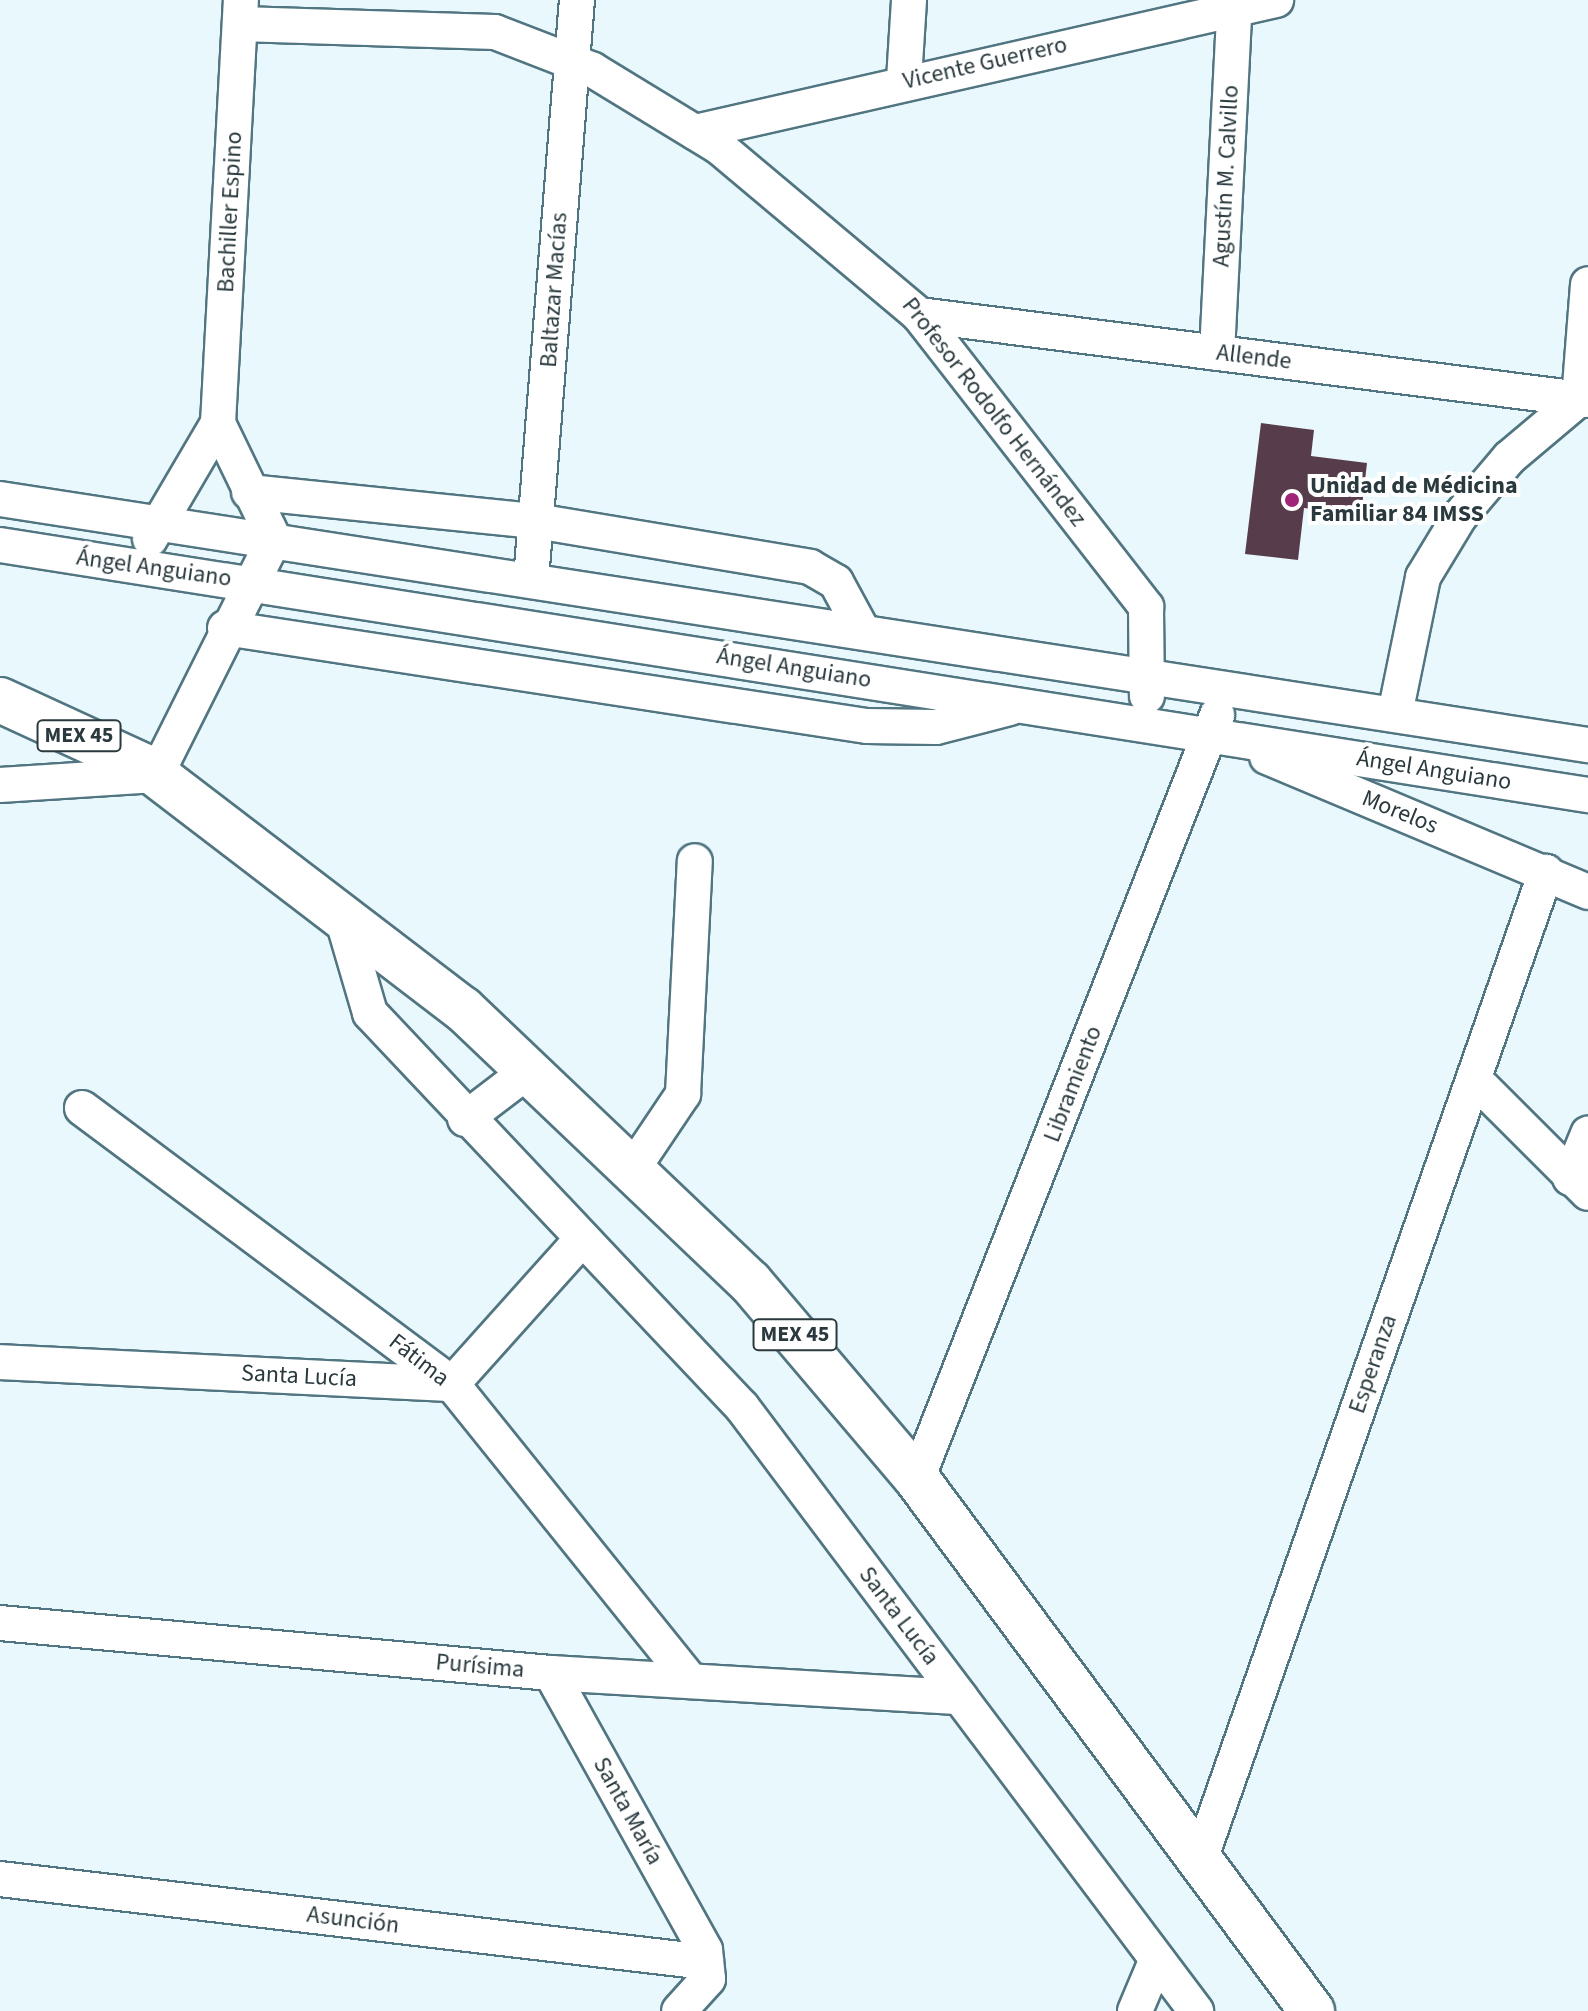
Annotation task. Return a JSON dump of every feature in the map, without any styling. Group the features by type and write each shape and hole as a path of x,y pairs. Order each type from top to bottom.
{"main road":[{"name":"MEX 45","path":"0,700 156,775 463,1009 750,1282 917,1479 1201,1857 1312,2011"}],"street":[{"name":"Baltazar Macías","path":"531,580 577,0"},
{"path":"904,80 909,0"},
{"name":"Vicente Guerrero","path":"695,132 1235,4 1276,0"},
{"name":"Agustín M. Calvillo","path":"1217,353 1235,4"},
{"name":"Profesor Rodolfo Hernández","path":"241,12 495,32 571,62 695,132 902,293 1146,607 1147,724"},
{"name":"Bachiller Espino","path":"218,423 241,12"},
{"path":"1395,714 1423,577 1460,516 1509,458 1584,399 1588,284"},
{"name":"Allende","path":"919,315 1584,399"},
{"path":"0,785 156,775 225,628 274,539 218,423"},
{"path":"143,567 154,521 218,423"},
{"path":"249,492 536,521 810,567 836,582 863,632"},
{"name":"Ángel Anguiano","path":"0,499 274,539 1588,745"},
{"name":"Ángel Anguiano","path":"0,545 1588,795"},
{"path":"225,628 867,726 936,727 1025,705"},
{"name":"Libramiento","path":"917,1479 1227,688"},
{"name":"Morelos","path":"1211,734 1588,892"},
{"path":"632,1170 683,1094 695,861"},
{"name":"Esperanza","path":"1201,1857 1546,872"},
{"name":"Santa Lucía","path":"342,917 370,1013 465,1119 742,1407 1196,2011"},
{"path":"465,1119 528,1071"},
{"path":"1474,1079 1579,1185"},
{"name":"Fátima","path":"82,1108 452,1384 691,1681"},
{"path":"1579,1185 1588,1134"},
{"path":"452,1384 582,1239"},
{"name":"Santa Lucía","path":"0,1362 452,1384"},
{"name":"Purísima","path":"0,1623 551,1673 960,1697"},
{"name":"Santa María","path":"551,1673 705,1956"},
{"name":"Asunción","path":"0,1879 705,1956"},
{"path":"679,2011 708,1979 705,1956"},
{"path":"1135,2011 1157,1959"}],"building":[{"path":"1261,423 1314,430 1311,456 1367,463 1361,515 1304,508 1298,560 1245,554"}],"place":[{"name":"Unidad de Médicina Familiar 84 IMSS","path":"1292,500"}]}
